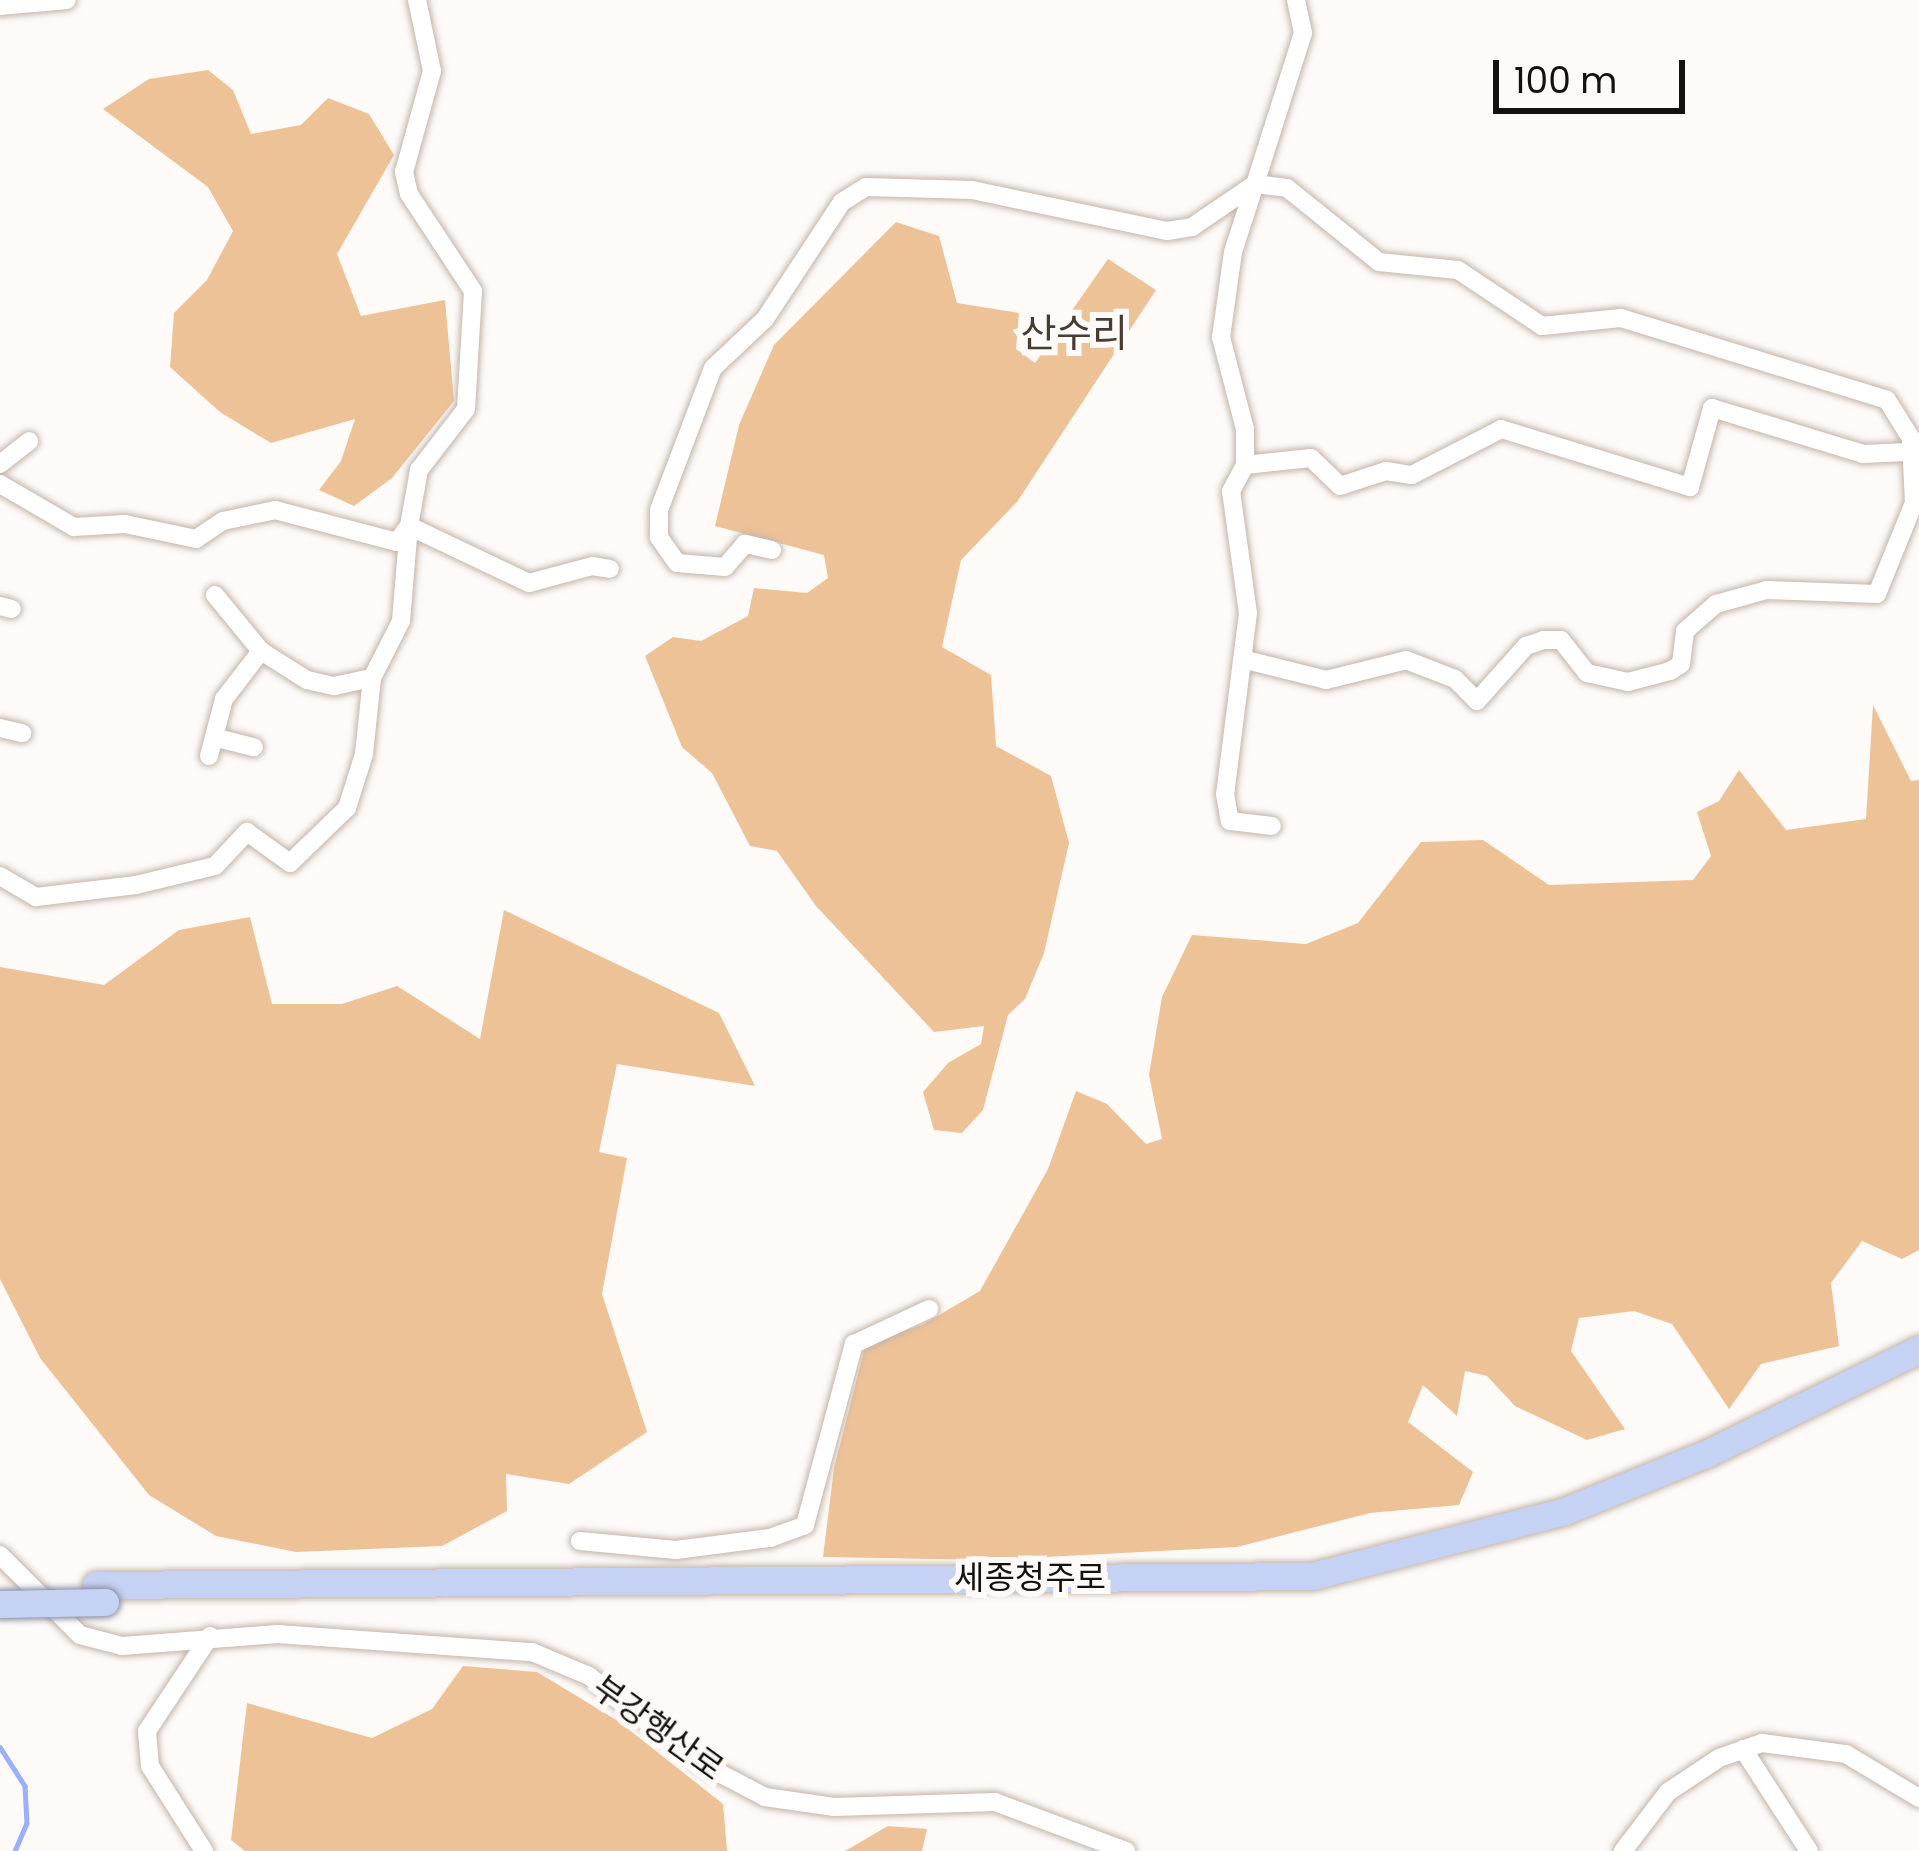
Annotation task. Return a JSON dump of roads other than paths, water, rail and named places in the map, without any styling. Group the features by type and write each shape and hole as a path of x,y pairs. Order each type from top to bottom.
{"highway":[{"name":"세종청주로","path":"100,1593 1312,1576 1565,1511 1708,1453 1919,1349"},
{"name":"세종청주로","path":"100,1593 1174,1596 1343,1586 1556,1532 1919,1366"},
{"path":"0,1587 100,1593"},
{"path":"0,1604 100,1593"}],"street":[{"path":"0,6 67,0"},
{"path":"0,876 36,897 136,885 215,866 247,832 290,863 347,808 364,754 372,678 401,621 419,470 466,409 473,291 409,194 404,172 432,70 417,0"},
{"path":"1272,826 1231,821 1225,794 1226,743 1246,660 1246,591 1231,491 1245,465 1242,405 1221,338 1233,253 1303,33 1297,0"},
{"path":"772,550 745,544 725,567 698,571 677,563 658,536 659,510 713,368 765,319 842,202 866,188 972,190 1167,231 1192,227 1255,184 1287,188 1379,262 1458,270 1542,326 1621,318 1843,382 1888,400 1912,448 1914,503 1877,595 1785,589 1716,604 1685,631 1681,664 1670,671 1628,682 1587,674 1561,640 1543,640 1526,646 1477,701 1455,679 1406,660 1326,680 1246,660"},
{"path":"1245,465 1311,458 1340,486 1386,471 1412,475 1501,429 1690,487 1712,408 1863,454 1912,448"},
{"path":"0,464 29,442"},
{"path":"0,484 74,526 125,524 180,540 275,510 397,542 409,526"},
{"path":"409,526 529,583 592,566 610,569"},
{"path":"215,595 261,651 320,683 372,678"},
{"path":"254,747 213,747 224,700 261,651"},
{"path":"0,728 22,734"},
{"path":"580,1541 676,1550 770,1538 805,1525 854,1344 928,1309"},
{"name":"부강행산로","path":"0,1555 80,1635 122,1646 210,1636 532,1652 589,1676 700,1763 764,1797 834,1807 995,1802 1126,1851"},
{"path":"204,1851 150,1766 147,1731 210,1636"},
{"path":"1623,1851 1668,1792 1743,1749 1817,1746 1875,1768 1919,1798"},
{"path":"1743,1749 1809,1851"}],"waterway":[{"path":"0,1747 25,1786 27,1823 15,1851"}],"district":[{"name":"산수리","path":"1074,334"}]}
